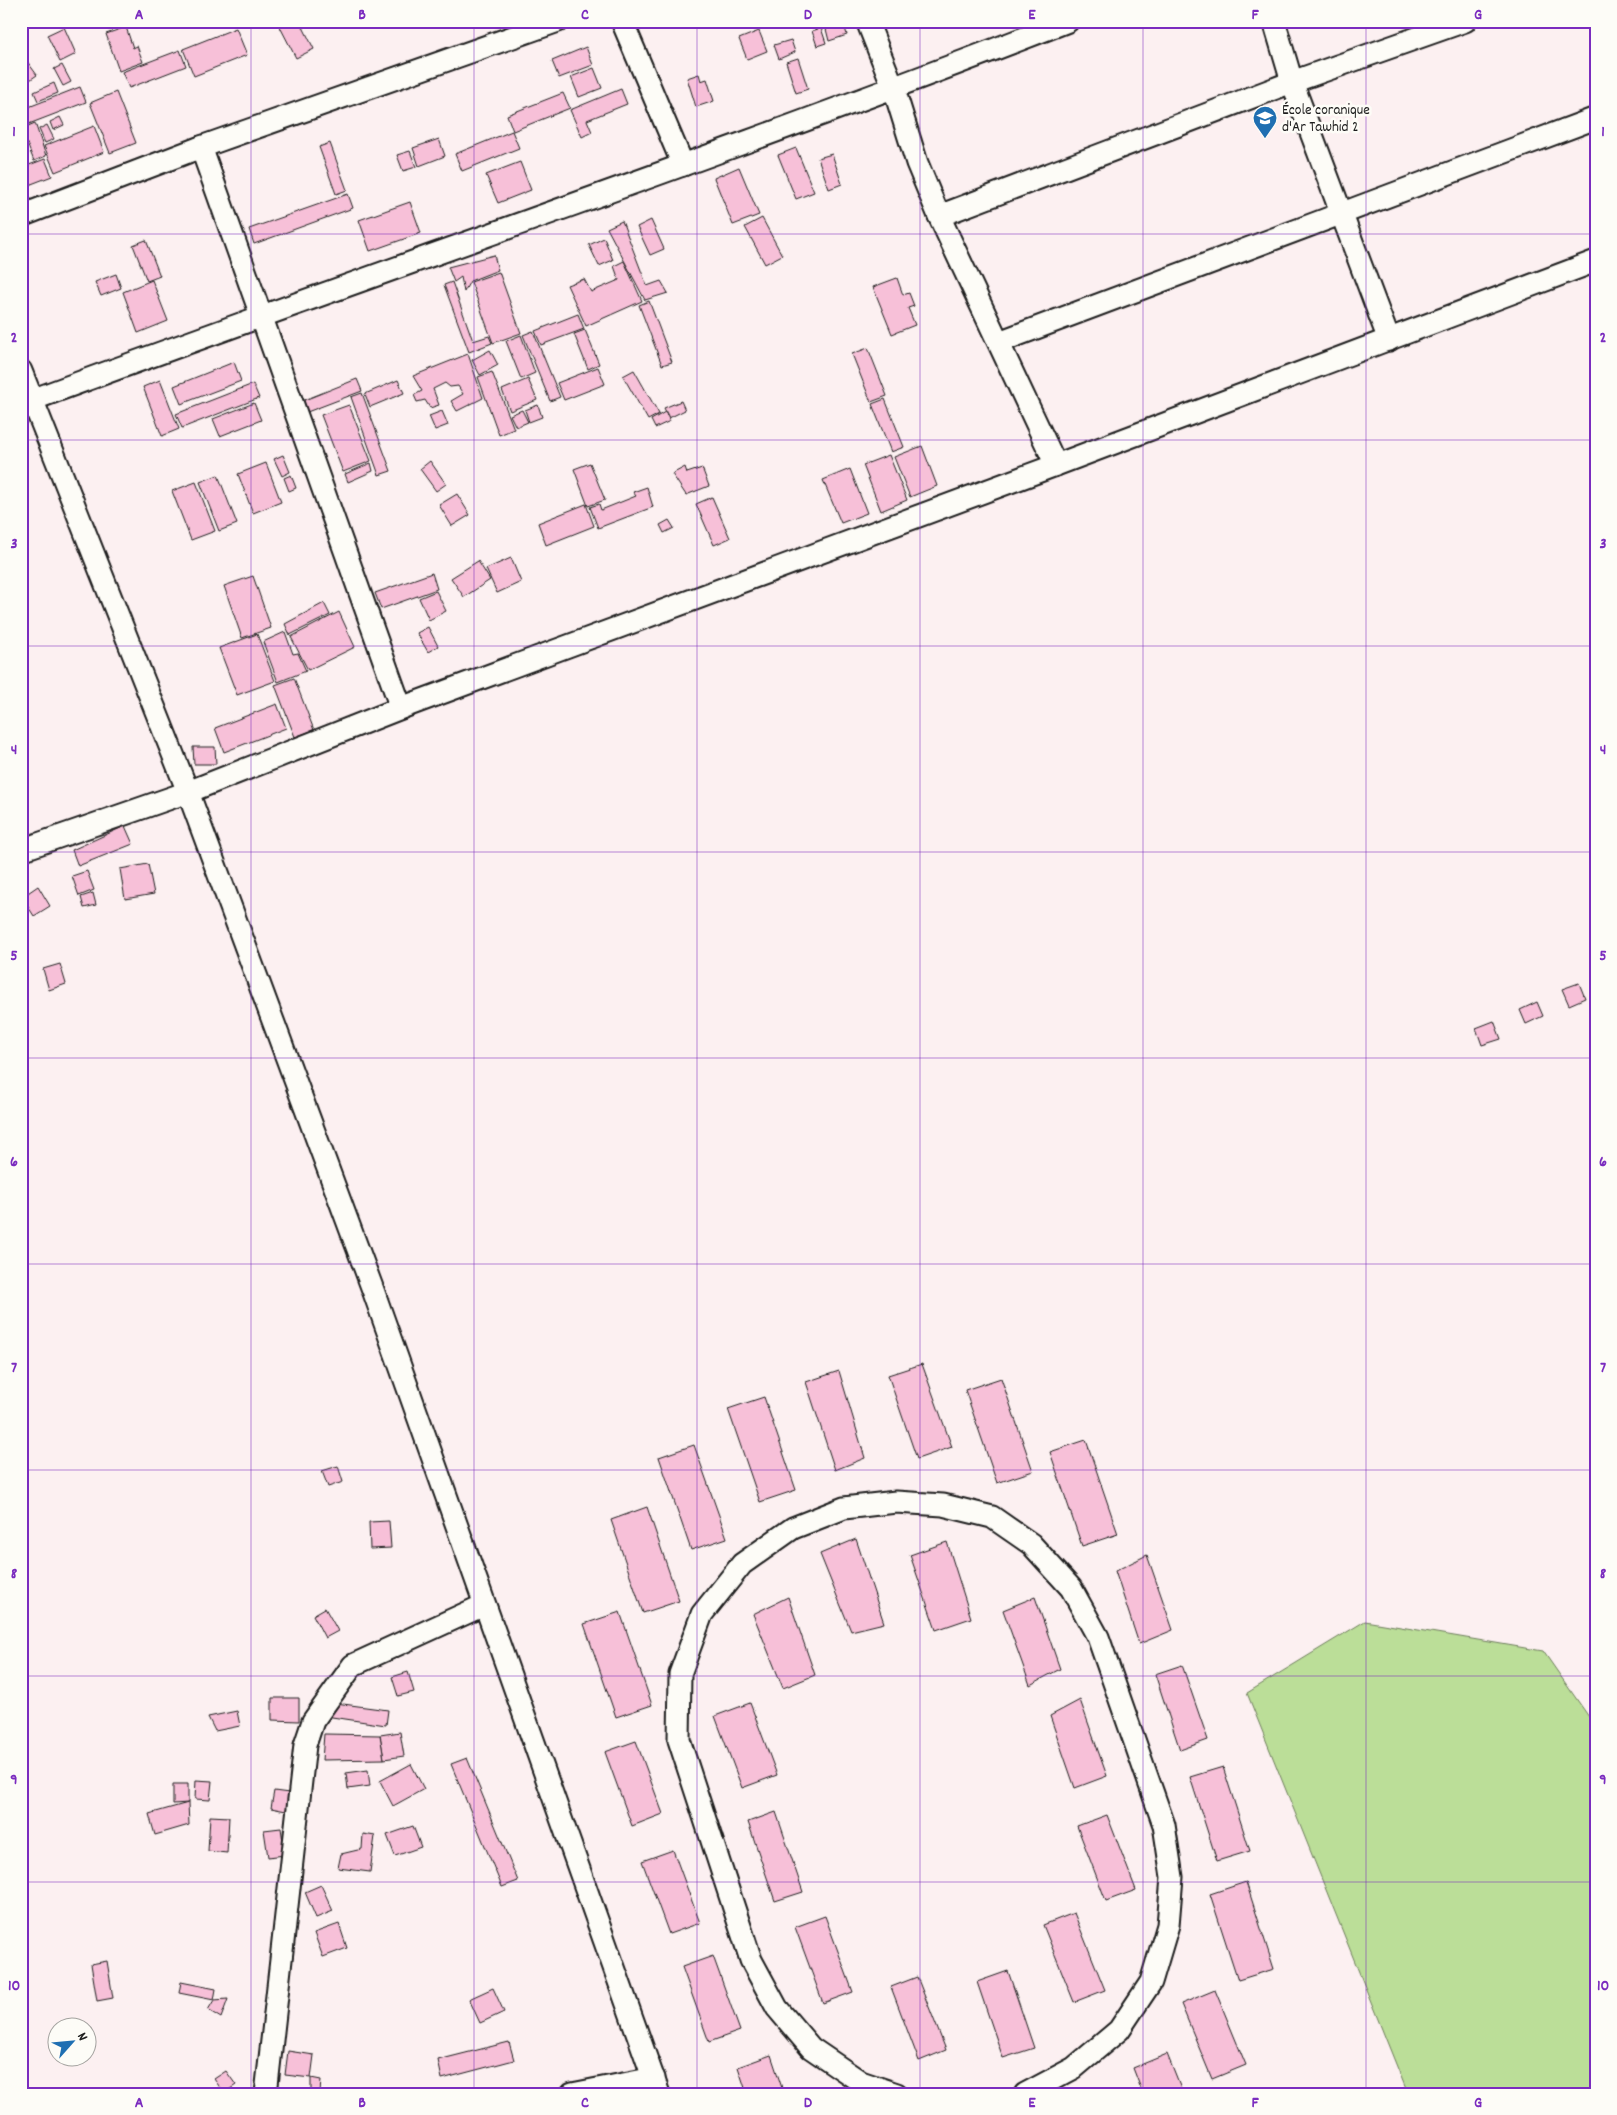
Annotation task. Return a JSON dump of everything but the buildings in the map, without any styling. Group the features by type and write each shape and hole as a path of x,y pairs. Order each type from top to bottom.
{"street":[{"path":"21,216 201,147 558,21"},
{"path":"622,21 683,165"},
{"path":"867,21 894,89 917,163 939,216 1056,465"},
{"path":"27,402 262,315 894,89 1068,21"},
{"path":"1274,21 1292,82 1388,340"},
{"path":"939,216 1292,82 1465,21"},
{"path":"999,342 1596,118"},
{"path":"201,147 401,708"},
{"path":"21,850 188,792 401,708 1056,465 1596,261"},
{"path":"21,371 27,402 188,792 373,1290 656,2086 572,2094"},
{"path":"897,2094 861,2082 810,2048 776,2008 751,1960 679,1740 680,1674 702,1614 742,1564 793,1528 844,1508 896,1502 943,1505 992,1517 1031,1544 1071,1588 1098,1637 1164,1825 1172,1877 1168,1925 1151,1982 1119,2030 1074,2068 1025,2094"},
{"path":"266,2094 305,1745 313,1721 352,1665 484,1605"}],"green space":[{"path":"1365,1621 1543,1651 1596,1727 1596,2094 1408,2094 1247,1693"}],"place":[{"name":"École coranique d'Ar Tawhid 2","path":"1265,139"}]}
